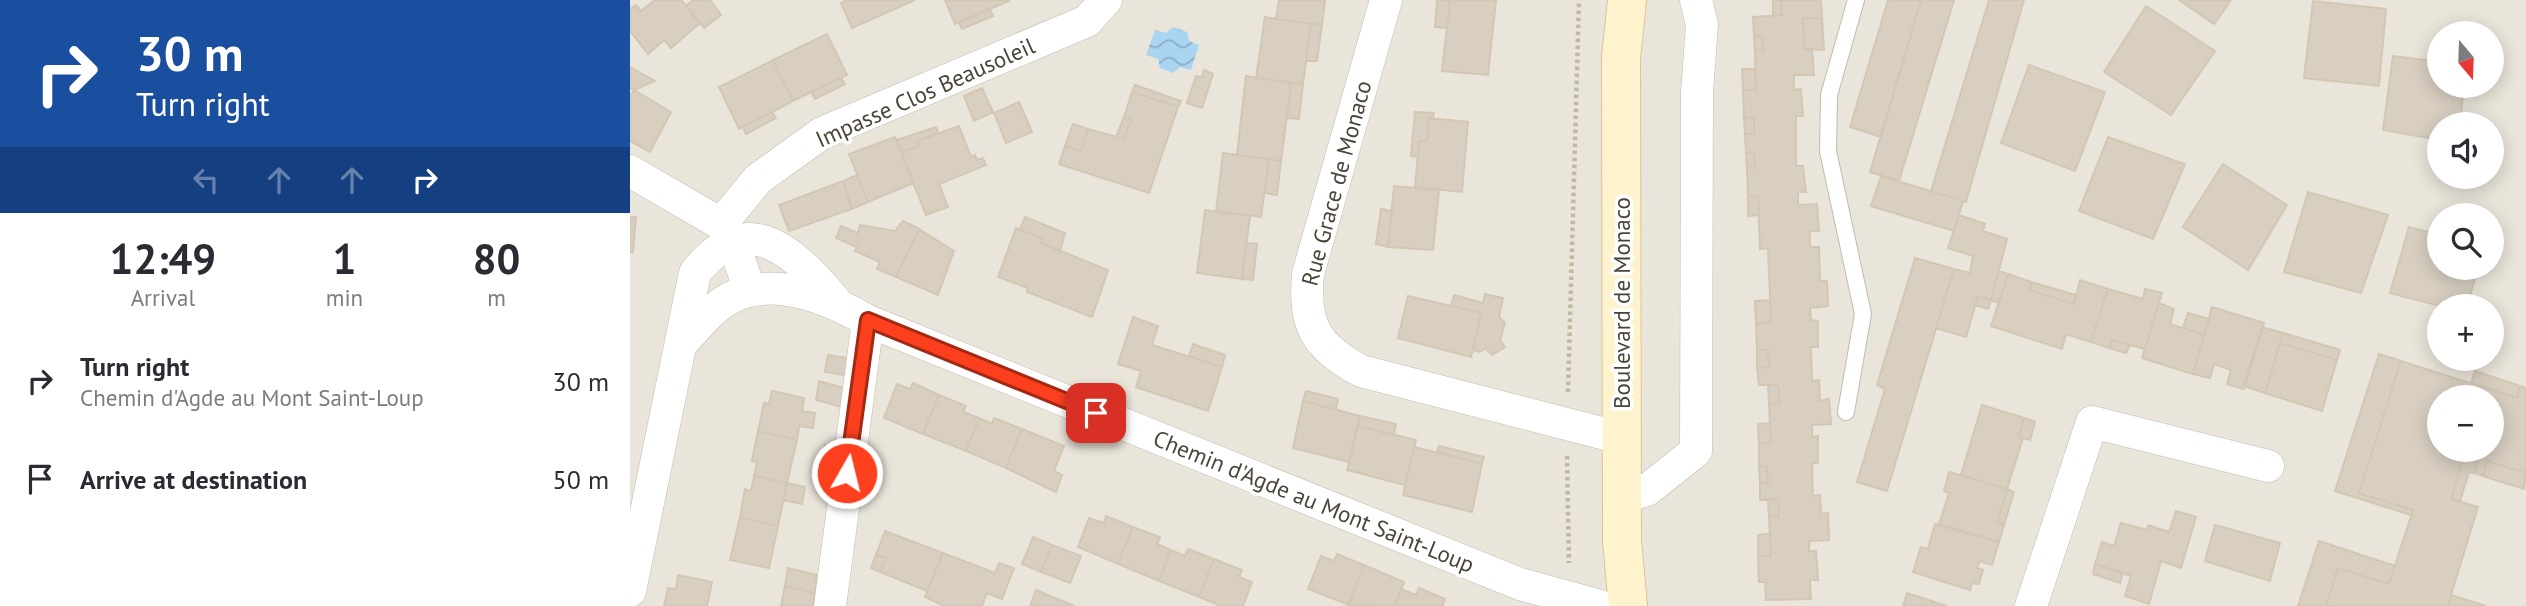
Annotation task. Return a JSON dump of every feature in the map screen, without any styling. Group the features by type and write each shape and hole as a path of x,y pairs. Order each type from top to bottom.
{"main road":[{"name":"Boulevard de Monaco","path":"1627,0 1621,58 1621,498 1622,564 1628,606"}],"street":[{"name":"Impasse Clos Beausoleil","path":"630,591 683,342 687,300 695,272 727,232 758,179 821,133 1087,21 1106,0"},
{"name":"Rue Grace de Monaco","path":"1386,0 1308,274 1305,304 1314,333 1334,357 1361,371 1621,438"},
{"path":"1621,498 1647,490 1696,451 1697,92 1702,25 1696,0"},
{"name":"Chemin d'Agde au Mont Saint-Loup","path":"630,171 727,232 756,238 783,251 808,268 838,304"},
{"path":"683,342 712,312 729,299 750,290 727,232"},
{"name":"Chemin d'Agde au Mont Saint-Loup","path":"750,290 773,288 838,304 868,320 1520,584 1600,606"},
{"path":"830,606 868,320"},
{"path":"2031,606 2092,422 2268,466"}],"lane":[{"path":"1846,412 1863,314 1828,140 1829,95 1856,0"}],"path":[{"path":"1570,598 1567,425 1579,0"}],"shaded area":[{"path":"630,0 2526,0 2526,606 630,606"}],"water":[{"path":"1173,27 1187,32 1189,41 1199,45 1191,70 1180,67 1173,73 1160,68 1158,59 1146,55 1155,30 1166,33"}],"building":[{"path":"655,0 681,0 700,23 671,48 664,40 648,54 630,31 630,9 636,5 641,11"},
{"path":"693,0 710,0 721,15 704,28 686,6"},
{"path":"847,0 915,0 852,28 841,3"},
{"path":"945,0 1008,0 1009,1 955,24"},
{"path":"1279,0 1325,0 1322,25 1276,19"},
{"path":"1437,0 1450,0 1447,28 1435,27"},
{"path":"1450,0 1496,0 1488,75 1442,71"},
{"path":"1773,0 1781,0 1782,15 1773,16"},
{"path":"1781,0 1821,0 1822,18 1803,18 1804,49 1812,49 1814,75 1794,75 1794,90 1801,89 1803,116 1796,116 1796,166 1803,166 1806,192 1798,192 1798,205 1817,204 1819,231 1810,231 1810,247 1819,247 1820,281 1827,281 1828,306 1810,308 1811,320 1818,321 1818,347 1811,347 1812,381 1819,380 1820,401 1829,399 1831,424 1812,425 1812,437 1818,436 1818,463 1812,463 1813,496 1820,495 1821,514 1828,513 1829,540 1809,541 1809,551 1816,551 1818,580 1810,580 1811,599 1766,600 1765,582 1759,582 1758,556 1771,556 1769,517 1779,516 1778,499 1760,500 1760,483 1768,483 1767,466 1759,467 1759,444 1771,443 1769,404 1780,403 1778,385 1759,385 1757,368 1769,367 1768,350 1757,350 1756,324 1771,322 1768,248 1760,249 1758,196 1748,197 1747,168 1755,168 1754,152 1746,153 1745,134 1754,134 1754,117 1744,118 1743,90 1756,90 1755,51 1764,50 1762,35 1754,36 1753,17 1782,15"},
{"path":"1888,0 1921,0 1881,137 1850,127"},
{"path":"1921,0 1954,0 1899,181 1870,172"},
{"path":"1989,0 2024,0 1966,202 1931,191"},
{"path":"2179,0 2231,0 2214,24"},
{"path":"2313,1 2386,9 2379,86 2304,78"},
{"path":"2146,6 2215,51 2171,115 2104,72"},
{"path":"990,9 993,16 962,29 959,23"},
{"path":"1265,17 1311,24 1303,84 1256,78"},
{"path":"1803,18 1822,18 1824,50 1804,49"},
{"path":"1311,24 1322,25 1317,61 1306,61"},
{"path":"827,34 847,75 793,101 773,60"},
{"path":"1762,35 1764,50 1755,51 1754,36"},
{"path":"2393,56 2427,60 2427,98 2463,98 2461,112 2427,112 2427,138 2383,130"},
{"path":"773,60 793,101 739,129 719,87"},
{"path":"2029,65 2105,92 2075,171 2001,143"},
{"path":"630,67 655,81 634,90 630,88"},
{"path":"1742,69 1755,69 1756,90 1743,90"},
{"path":"1204,70 1213,74 1202,108 1187,103 1196,76 1202,77"},
{"path":"1246,76 1291,83 1281,161 1237,155"},
{"path":"841,78 845,84 815,99 811,92"},
{"path":"1291,83 1303,84 1299,119 1287,118"},
{"path":"1135,85 1181,101 1178,107 1132,92"},
{"path":"982,88 993,112 974,121 964,96"},
{"path":"634,90 671,112 650,152 630,141 630,97"},
{"path":"1132,92 1178,107 1149,193 1059,164 1065,146 1081,151 1088,129 1124,139 1132,119 1124,117"},
{"path":"1019,102 1032,132 1006,143 994,113"},
{"path":"772,112 776,118 746,134 743,127"},
{"path":"1415,112 1434,113 1433,119 1429,118 1427,141 1419,141 1418,157 1411,156"},
{"path":"1124,117 1132,119 1124,139 1116,137"},
{"path":"1754,117 1754,134 1745,134 1744,118"},
{"path":"1429,118 1468,122 1462,192 1415,187 1419,141 1427,141"},
{"path":"1073,124 1088,129 1081,151 1065,146"},
{"path":"959,126 971,157 975,155 977,160 983,158 986,165 939,184 948,207 926,215 901,152 919,146 917,141"},
{"path":"936,127 938,133 917,141 919,146 901,152 897,140"},
{"path":"895,137 914,183 868,202 849,154"},
{"path":"2108,137 2185,164 2153,239 2079,211"},
{"path":"1754,152 1755,168 1747,168 1746,153"},
{"path":"1223,153 1269,159 1261,217 1216,211"},
{"path":"1269,159 1281,161 1277,195 1265,193"},
{"path":"2223,164 2287,205 2248,270 2183,227"},
{"path":"857,175 868,202 852,209 843,181"},
{"path":"1881,176 1963,201 1954,231 1871,206"},
{"path":"843,181 852,209 789,231 779,205"},
{"path":"1394,186 1439,190 1433,250 1388,247"},
{"path":"2308,192 2388,215 2361,293 2284,272"},
{"path":"1758,196 1759,215 1748,216 1748,197"},
{"path":"1381,209 1392,211 1388,247 1376,244"},
{"path":"1205,210 1250,216 1242,279 1197,273"},
{"path":"1959,215 1985,224 1983,231 2007,239 1991,300 1978,296 1966,337 1936,328 1954,269 1970,273 1973,256 1948,248"},
{"path":"630,217 636,217 633,252 630,252"},
{"path":"1025,217 1065,233 1060,251 1041,243 1043,239 1020,230"},
{"path":"903,221 919,229 896,277 877,269 880,262 855,251 857,247 836,238 841,226 858,233 860,225 895,231"},
{"path":"2409,227 2427,232 2427,280 2475,280 2470,294 2427,294 2427,303 2390,293"},
{"path":"1016,228 1043,239 1041,243 1108,270 1092,317 1027,292 1028,288 998,277"},
{"path":"919,229 954,251 938,295 896,277"},
{"path":"1246,243 1257,244 1253,280 1242,279"},
{"path":"1915,258 1954,269 1887,491 1857,482 1885,389 1877,385"},
{"path":"1998,271 2008,274 1999,303 1991,300"},
{"path":"2008,274 2031,282 2029,290 2074,304 2080,280 2108,289 2091,342 2066,334 2062,349 1991,326"},
{"path":"2031,282 2076,295 2074,304 2029,290"},
{"path":"2108,289 2143,299 2145,289 2162,293 2145,349 2112,340 2109,348 2091,342"},
{"path":"1485,294 1503,298 1499,317 1505,323 1500,340 1505,347 1492,355 1485,348 1480,352 1473,350 1481,313 1451,306 1454,295 1483,303"},
{"path":"1408,296 1481,313 1471,357 1398,338"},
{"path":"1978,296 1991,300 1988,309 1975,305"},
{"path":"1770,300 1771,322 1756,324 1755,301"},
{"path":"2159,303 2174,309 2170,324 2204,335 2193,374 2142,358"},
{"path":"2212,307 2264,323 2244,389 2227,384 2231,370 2214,364 2210,378 2193,374"},
{"path":"2188,313 2209,319 2204,335 2183,328"},
{"path":"1133,317 1158,326 1152,345 1222,367 1208,411 1136,387 1141,371 1118,364"},
{"path":"2262,327 2283,333 2265,393 2244,386"},
{"path":"2283,333 2340,350 2337,360 2280,343"},
{"path":"2112,340 2130,345 2126,353 2109,348"},
{"path":"2280,343 2337,360 2322,411 2265,393"},
{"path":"1193,344 1225,355 1222,367 1189,356"},
{"path":"1757,350 1768,350 1769,367 1757,368"},
{"path":"2379,354 2401,361 2359,493 2413,510 2411,515 2335,491"},
{"path":"828,355 848,358 845,375 825,372"},
{"path":"2401,361 2476,385 2427,385 2427,462 2462,462 2451,499 2478,507 2448,605 2452,606 2326,606 2338,568 2389,584 2413,510 2359,493"},
{"path":"2475,371 2520,386 2517,398 2504,394 2504,385 2471,383"},
{"path":"819,381 844,388 842,407 816,400"},
{"path":"913,383 939,395 923,434 884,418 897,384 910,389"},
{"path":"1768,385 1778,385 1780,403 1769,404"},
{"path":"2520,386 2526,388 2526,473 2490,462 2504,462 2504,394 2517,398"},
{"path":"772,391 804,398 802,411 815,413 813,428 799,426 797,440 758,431 764,403 769,404"},
{"path":"1306,391 1338,399 1336,410 1303,401"},
{"path":"939,395 966,406 963,412 979,418 966,451 923,434"},
{"path":"1303,401 1360,416 1349,462 1293,448"},
{"path":"1982,405 2024,418 2019,437 2023,438 2007,489 1961,475"},
{"path":"1360,416 1396,424 1394,435 1358,426"},
{"path":"979,418 992,424 994,418 1022,429 1006,468 966,451"},
{"path":"2024,418 2035,422 2030,440 2019,437"},
{"path":"1770,423 1771,443 1759,444 1758,424"},
{"path":"1358,426 1416,440 1405,485 1347,470"},
{"path":"1022,429 1064,446 1054,471 1062,475 1056,492 1006,468"},
{"path":"758,431 797,440 787,483 754,476 757,462 752,461"},
{"path":"825,445 836,448 832,478 820,476"},
{"path":"1439,446 1484,457 1482,464 1437,452"},
{"path":"1414,447 1482,464 1472,512 1403,495"},
{"path":"2462,462 2478,462 2475,473 2469,472 2460,501 2451,499"},
{"path":"2478,462 2487,462 2483,476 2475,473"},
{"path":"2487,462 2526,473 2524,489 2483,476"},
{"path":"1767,466 1768,483 1760,483 1759,467"},
{"path":"1949,472 2007,489 1997,523 2004,525 1999,542 1939,524 1949,493 1944,491"},
{"path":"754,476 787,483 778,526 740,517 745,489 751,491"},
{"path":"787,483 805,487 802,504 783,500"},
{"path":"2007,489 2014,492 2004,525 1997,523"},
{"path":"1778,499 1779,516 1769,517 1768,500"},
{"path":"2176,511 2196,517 2181,568 2161,561 2149,604 2125,596 2131,576 2095,564 2102,542 2114,546 2121,523 2147,530 2148,525 2169,532"},
{"path":"1106,516 1133,527 1118,564 1078,547 1089,518 1104,523"},
{"path":"740,517 778,526 769,568 730,560"},
{"path":"1935,524 1999,542 1992,565 1980,561 1977,568 1983,570 1979,584 1972,583 1970,590 1913,572 1921,547 1928,549"},
{"path":"2215,525 2280,543 2270,581 2205,561"},
{"path":"1133,527 1160,537 1157,544 1171,550 1159,581 1118,564"},
{"path":"885,531 943,553 927,591 880,572 886,558 876,555"},
{"path":"1770,533 1771,556 1758,556 1758,535"},
{"path":"1033,537 1052,545 1041,572 1022,564"},
{"path":"2319,541 2395,566 2389,584 2338,568 2326,606 2298,606"},
{"path":"1052,545 1081,556 1070,583 1041,572"},
{"path":"1188,549 1214,559 1199,597 1159,581 1171,550 1185,556"},
{"path":"943,553 995,573 999,563 1014,568 1002,599 987,593 982,606 944,606 925,597"},
{"path":"1337,554 1364,565 1349,605 1308,589 1321,556 1334,561"},
{"path":"876,555 886,558 880,572 871,568"},
{"path":"1214,559 1242,570 1239,577 1252,582 1243,606 1221,606 1199,597"},
{"path":"2095,564 2123,573 2120,583 2093,574"},
{"path":"1364,565 1404,582 1395,606 1349,605"},
{"path":"788,568 817,575 815,593 785,586"},
{"path":"678,575 712,582 707,606 664,606 668,588 676,589"},
{"path":"785,586 815,593 813,606 781,606"},
{"path":"1419,588 1445,599 1442,606 1395,606 1401,589 1416,595"},
{"path":"1036,590 1074,606 1030,606"},
{"path":"1907,593 1947,606 1903,606"},
{"path":"2451,595 2486,606 2448,605"}],"route":[{"path":"847,473 868,320 1096,413"}]}
